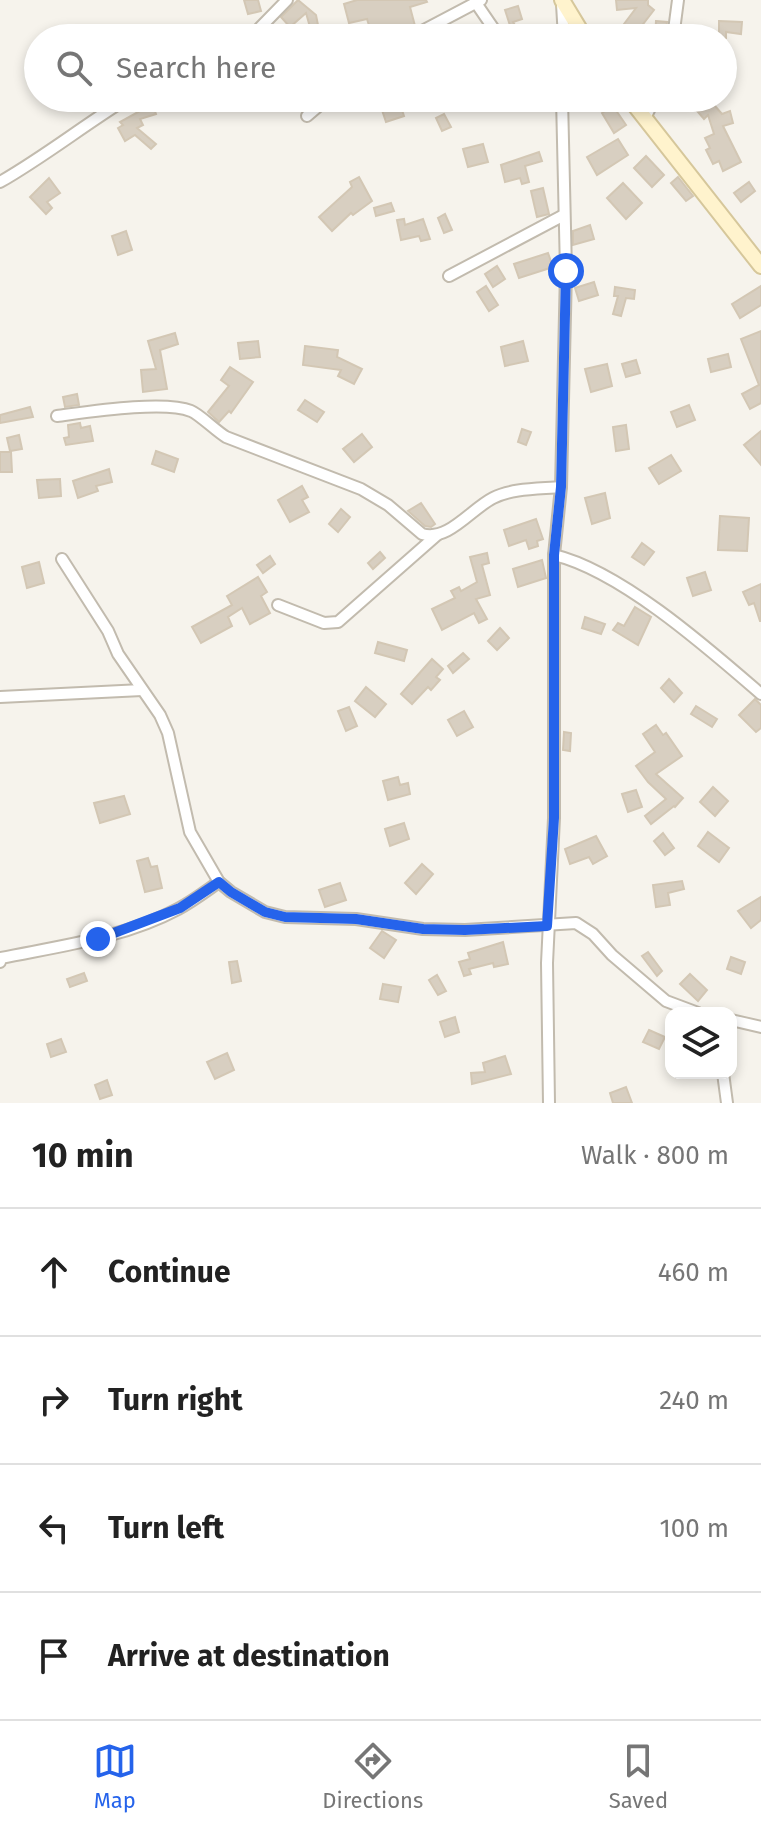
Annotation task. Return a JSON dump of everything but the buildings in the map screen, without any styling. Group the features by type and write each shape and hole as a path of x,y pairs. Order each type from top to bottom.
{"main road":[{"path":"562,1 576,24"},
{"path":"640,112 761,266"}],"street":[{"path":"264,24 287,0"},
{"path":"675,24 678,0"},
{"path":"562,1 563,24"},
{"path":"436,24 478,2 491,24"},
{"path":"0,182 36,162 105,112"},
{"path":"307,116 312,112"},
{"path":"549,1103 547,926 554,818 554,555 561,487 566,271 562,112"},
{"path":"645,118 648,112"},
{"path":"449,276 564,215"},
{"path":"57,416 135,408 192,411 226,437 361,489 388,505 422,534 437,535"},
{"path":"278,605 324,623 338,622 437,535 496,496 561,487"},
{"path":"554,555 585,564 618,584 707,649 761,694"},
{"path":"62,559 87,595 118,654 160,715 168,733 190,832 219,882 231,892 265,912 285,917 356,919 423,929 465,930 576,923 593,934 612,955 666,1001 682,1007"},
{"path":"0,697 142,690"},
{"path":"0,962 1,958 98,939 165,915 219,882"},
{"path":"737,1021 761,1027"},
{"path":"724,1079 727,1103"}],"route":[{"path":"98,939 180,908 219,882 265,912 285,917 356,919 423,929 547,926 554,818 554,555 561,487 566,271"}]}
